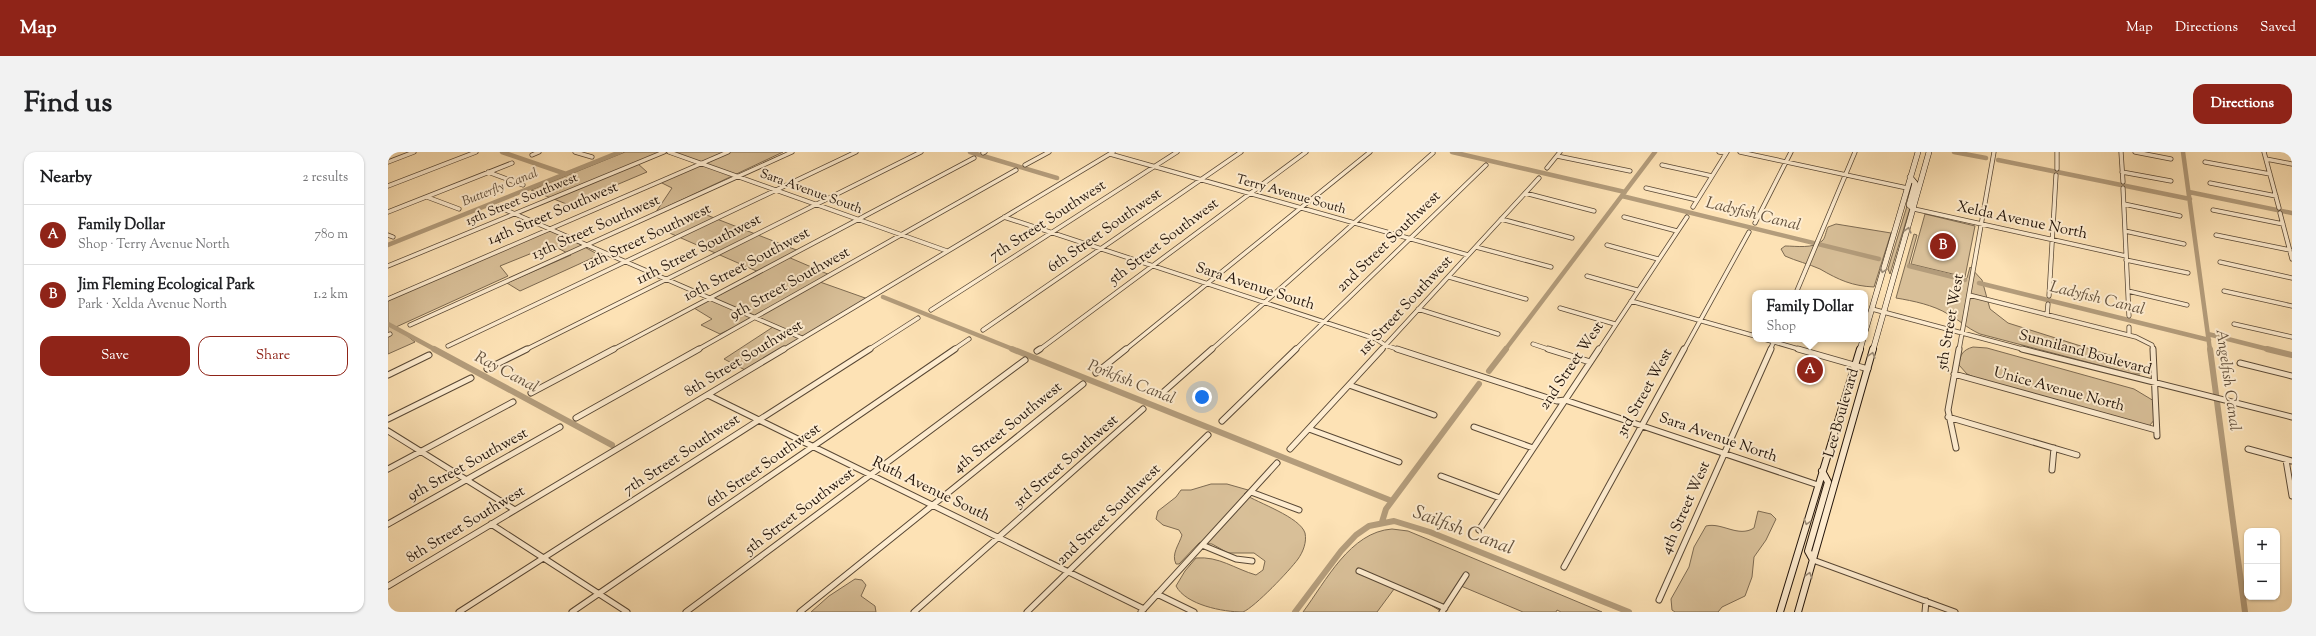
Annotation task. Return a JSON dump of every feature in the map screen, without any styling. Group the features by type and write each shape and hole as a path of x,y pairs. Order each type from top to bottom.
{"main road":[{"path":"1868,322 1918,152"},
{"name":"Lee Boulevard","path":"1798,612 1914,209 1927,153"},
{"path":"1910,177 1915,183 1909,205 1914,209"},
{"name":"Lee Boulevard","path":"1780,612 1862,342"},
{"path":"1813,560 1808,551 1828,482 1822,471"}],"street":[{"path":"388,162 414,152"},
{"path":"388,186 476,152"},
{"path":"532,155 539,152"},
{"path":"575,152 592,157"},
{"name":"15th Street Southwest","path":"388,266 664,152"},
{"name":"Sara Avenue South","path":"669,152 947,251"},
{"name":"14th Street Southwest","path":"388,299 728,152"},
{"name":"13th Street Southwest","path":"410,325 792,152"},
{"name":"12th Street Southwest","path":"448,346 856,152"},
{"name":"11th Street Southwest","path":"487,369 921,152"},
{"path":"1025,166 1049,152"},
{"name":"7th Street Southwest","path":"931,310 1178,152"},
{"name":"6th Street Southwest","path":"983,330 1241,152"},
{"name":"5th Street Southwest","path":"1037,351 1306,152"},
{"path":"1096,373 1370,152"},
{"path":"1547,168 1560,152"},
{"path":"1693,207 1726,153 1719,152"},
{"path":"1740,152 1907,188"},
{"path":"1755,223 1791,152"},
{"path":"1797,290 1818,244 1854,152"},
{"name":"5th Street West","path":"1956,448 1948,417 1954,374 1994,152"},
{"path":"2057,152 2057,169"},
{"path":"2121,152 2123,182"},
{"path":"2135,152 2171,159"},
{"path":"2258,152 2264,153 2279,208"},
{"name":"Terry Avenue South","path":"1111,153 1155,167 1468,256"},
{"name":"8th Street Southwest","path":"388,586 1111,153"},
{"path":"1160,395 1433,153"},
{"path":"1557,156 1630,171"},
{"name":"10th Street Southwest","path":"531,393 974,158"},
{"path":"2266,159 2292,164"},
{"path":"2205,162 2270,174"},
{"path":"388,212 512,163"},
{"path":"1662,164 1712,176"},
{"name":"2nd Street Southwest","path":"1222,421 1486,165"},
{"name":"9th Street Southwest","path":"576,418 1016,170"},
{"path":"488,172 523,185"},
{"path":"2122,172 2171,181"},
{"path":"2049,296 2056,175"},
{"name":"1st Street Southwest","path":"1290,449 1538,178"},
{"path":"2210,183 2276,196"},
{"path":"1646,188 1697,200"},
{"path":"2123,188 2129,316"},
{"path":"1525,193 1594,211"},
{"path":"427,197 459,209"},
{"path":"2124,204 2180,216"},
{"path":"499,207 802,338"},
{"name":"Xelda Avenue North","path":"1914,209 2052,240 2188,274"},
{"path":"2213,210 2283,224"},
{"path":"2280,213 2292,259"},
{"name":"Sara Avenue South","path":"1004,217 1376,339 1385,345 1496,380"},
{"path":"1624,217 1677,231"},
{"name":"2nd Street West","path":"1479,530 1686,217"},
{"path":"1501,219 1572,238"},
{"path":"2125,231 2184,244"},
{"name":"3rd Street West","path":"1564,567 1750,232"},
{"path":"388,234 393,237"},
{"path":"2216,235 2290,250"},
{"path":"1606,245 1658,260"},
{"path":"1476,247 1550,267"},
{"path":"2220,262 2292,278"},
{"path":"1586,276 1638,290"},
{"path":"1448,277 1526,299"},
{"path":"2128,291 2187,305"},
{"path":"2224,291 2292,306"},
{"path":"1969,295 2148,341 2152,345 2154,352 2157,436"},
{"path":"1631,301 1752,335"},
{"path":"2047,315 2048,304"},
{"path":"1560,308 1615,324"},
{"path":"1418,309 1498,334"},
{"name":"Sunniland Boulevard","path":"1872,309 2155,384 2230,400 2292,416"},
{"name":"7th Street Southwest","path":"459,612 918,318"},
{"path":"2234,324 2292,338"},
{"path":"2129,327 2129,335"},
{"name":"6th Street Southwest","path":"572,612 970,339"},
{"name":"4th Street West","path":"1659,600 1774,342"},
{"path":"1781,342 1868,369"},
{"path":"1533,344 1590,362"},
{"path":"388,375 429,356"},
{"name":"5th Street Southwest","path":"686,612 1025,360"},
{"path":"2240,363 2292,376"},
{"name":"Unice Avenue North","path":"1954,374 2156,430"},
{"path":"388,419 471,378"},
{"name":"Sara Avenue North","path":"1496,380 1557,401 1565,400 1818,485"},
{"name":"4th Street Southwest","path":"800,612 1083,384"},
{"path":"1349,385 1434,415"},
{"name":"Ruth Avenue South","path":"708,395 1069,572 1142,610"},
{"path":"388,468 513,402"},
{"name":"3rd Street Southwest","path":"914,612 1143,409"},
{"path":"1948,417 2077,455"},
{"name":"9th Street Southwest","path":"388,524 560,427"},
{"path":"1474,427 1533,448"},
{"path":"1309,429 1399,462"},
{"path":"388,431 515,510"},
{"name":"2nd Street Southwest","path":"1027,612 1208,435"},
{"path":"2052,470 2054,448"},
{"path":"2248,449 2289,461 2292,496"},
{"path":"1142,610 1252,492 1277,463"},
{"path":"1441,476 1500,498"},
{"path":"1252,492 1299,510"},
{"path":"491,524 627,612"},
{"path":"1202,545 1236,559 1252,561"},
{"path":"1813,560 1955,612"},
{"path":"1359,571 1443,610 1466,575"},
{"path":"1157,594 1194,612"},
{"path":"1925,612 1926,601"}],"shaded area":[{"path":"625,152 662,152 637,163 647,172 569,205 531,190"},
{"path":"664,152 783,152 656,212 672,188 660,182 699,164"},
{"path":"1907,206 1910,208 1890,274 1888,269"},
{"path":"704,214 799,251 788,257 830,275 820,282 868,299 747,371 724,359 773,327 753,318 720,334 701,325 712,319 694,308 761,273 665,231"},
{"path":"1925,214 1975,226 1965,277 1911,264"},
{"path":"1836,224 1891,233 1874,287 1852,284 1820,269 1785,256 1781,249 1785,246 1818,244 1824,239 1828,227"},
{"path":"552,229 599,255 520,291 507,283 571,255 552,245 500,266 508,276 396,327 415,342 388,354 388,297"},
{"path":"1914,234 1917,235 1909,264 1966,279 1970,267 1982,280 1990,309 2008,323 2125,360 2139,369 2140,374 2133,374 1980,334 1936,308 1896,298"},
{"path":"1973,347 1987,348 2134,389 2154,401 2156,418 2149,426 1981,380 1967,374 1959,365 1960,358 1963,353"},
{"path":"1211,484 1227,484 1248,490 1244,494 1295,521 1302,527 1305,533 1304,547 1298,559 1264,596 1243,612 1226,611 1196,603 1181,593 1176,586 1185,571 1196,558 1220,561 1256,575 1263,570 1265,561 1254,553 1228,553 1212,544 1199,543 1179,564 1176,564 1174,557 1182,535 1179,530 1163,525 1156,519 1158,511 1176,497 1181,490 1191,490"},
{"path":"1758,511 1771,514 1776,519 1766,540 1754,557 1752,577 1745,596 1722,607 1718,612 1675,612 1672,610 1671,599 1689,567 1694,547 1706,526 1712,525 1736,531 1748,531 1754,528"},
{"path":"1392,529 1408,531 1602,612 1561,612 1557,610 1556,612 1523,612 1461,586 1439,610 1397,585 1377,612 1303,612 1330,573 1351,548 1377,532"},
{"path":"855,579 862,580 866,585 861,596 875,606 876,612 811,612 829,596"}],"waterway":[{"path":"502,152 566,174"},
{"name":"Butterfly Canal","path":"566,174 620,152"},
{"path":"970,152 1057,178"},
{"name":"Ladyfish Canal","path":"1452,152 1625,192"},
{"path":"1625,192 1655,152"},
{"path":"1954,152 1986,158"},
{"name":"Angelfish Canal","path":"2183,152 2189,199"},
{"path":"1998,160 2189,199"},
{"name":"Butterfly Canal","path":"388,245 566,174"},
{"path":"1505,350 1625,192"},
{"path":"2189,192 2292,213"},
{"name":"Ladyfish Canal","path":"1622,196 1879,259"},
{"name":"Angelfish Canal","path":"2189,199 2209,340"},
{"name":"Ladyfish Canal","path":"1909,266 1965,280"},
{"name":"Ladyfish Canal","path":"1979,283 2209,340"},
{"name":"Porkfish Canal","path":"883,297 1015,350"},
{"name":"Ray Canal","path":"388,324 436,350"},
{"path":"2208,334 2268,349"},
{"name":"Angelfish Canal","path":"2209,340 2210,350"},
{"name":"Ray Canal","path":"434,349 612,445"},
{"name":"Porkfish Canal","path":"1012,349 1392,501"},
{"path":"1489,371 1506,349"},
{"name":"Angelfish Canal","path":"2210,349 2245,612"},
{"path":"2268,349 2292,355"},
{"path":"1392,501 1479,384"},
{"path":"1382,522 1386,509 1392,501"},
{"name":"Sailfish Canal","path":"1295,612 1341,551 1356,535 1369,526 1394,521 1430,532 1629,612"}],"place":[{"name":"Jim Fleming Ecological Park","path":"1943,246"},
{"name":"Family Dollar","path":"1810,370"}]}
